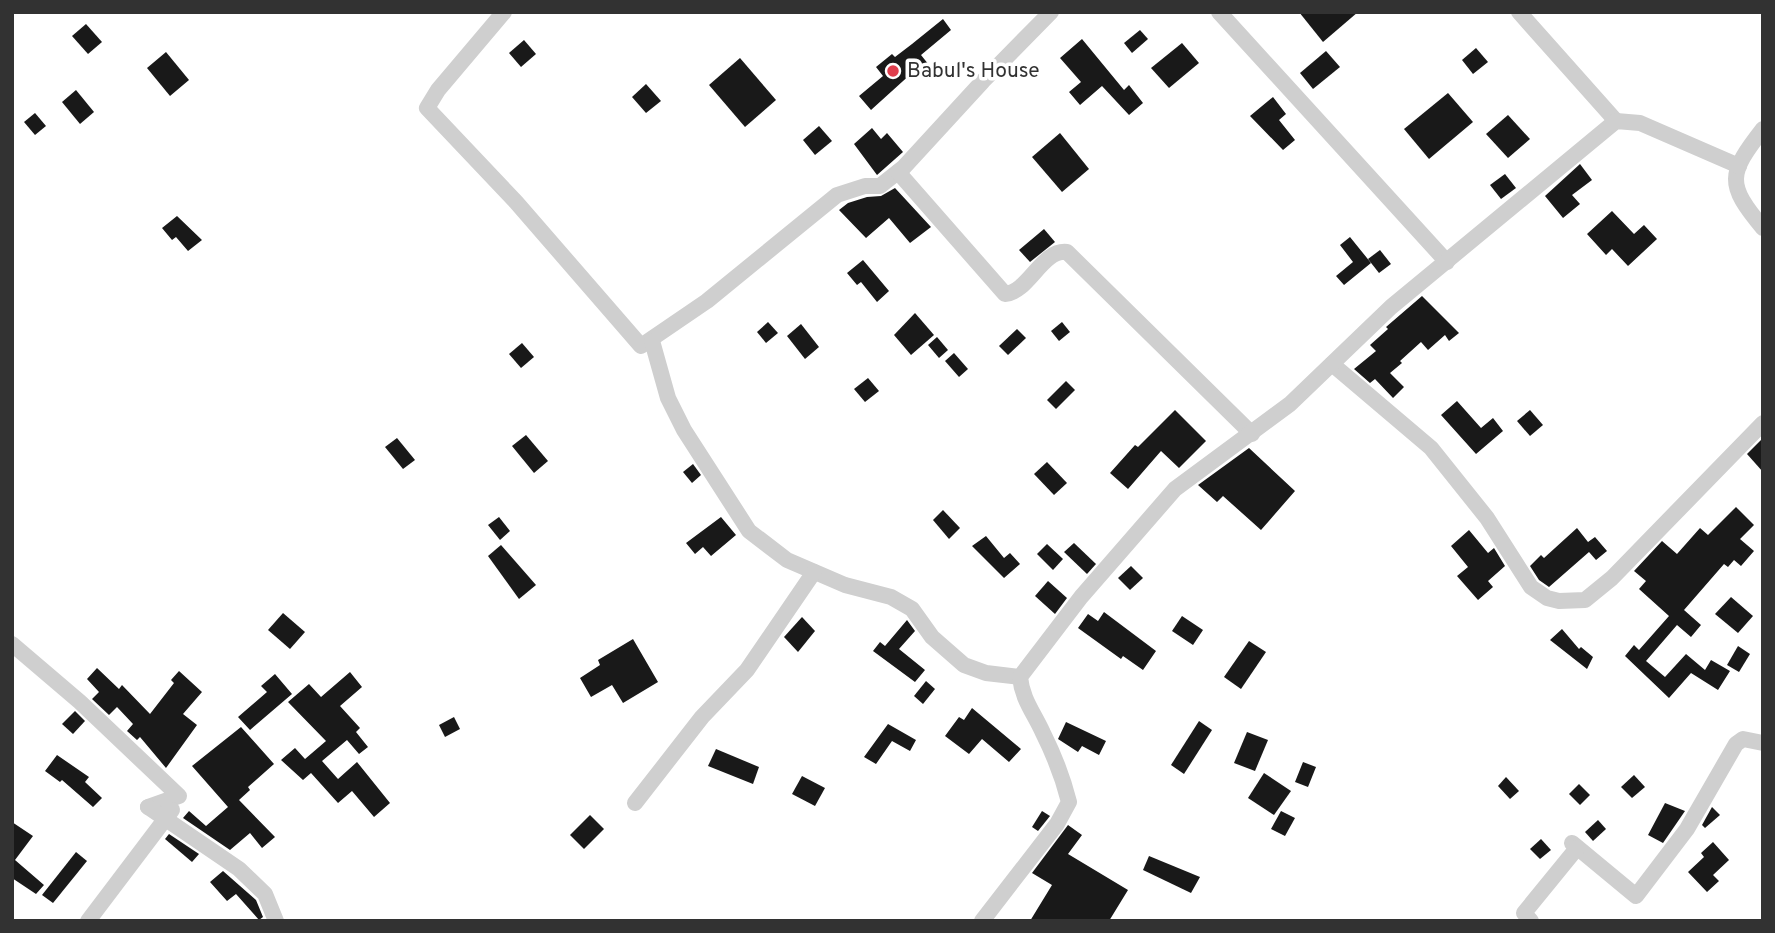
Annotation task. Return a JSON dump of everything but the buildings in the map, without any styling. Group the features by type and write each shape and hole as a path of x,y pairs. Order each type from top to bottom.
{"street":[{"path":"504,12 438,90 427,108 516,202 640,346 652,341 707,301 837,195 865,186 880,186 898,172 1051,12"},
{"path":"1219,12 1447,262"},
{"path":"1519,12 1616,121 1640,123 1739,166"},
{"path":"982,921 1057,824 1069,802 1048,744 1022,691 1020,677 1080,597 1175,489 1290,404 1391,307 1616,121"},
{"path":"1763,130 1734,177 1737,192 1763,228"},
{"path":"898,172 1005,294 1024,284 1060,251 1067,252 1252,434"},
{"path":"652,341 668,398 684,430 749,531 787,560 845,585 891,597 912,609 932,637 964,665 986,673 1020,677"},
{"path":"1332,364 1431,448 1487,518 1531,587 1547,598 1559,601 1585,600 1612,578 1763,423"},
{"path":"635,803 702,716 747,670 814,572"},
{"path":"12,644 80,702 179,796 148,807"},
{"path":"1531,921 1524,913 1574,846 1636,896 1687,829 1736,744 1743,739 1763,743"},
{"path":"89,921 174,807 148,807"},
{"path":"148,807 239,869 265,894 276,921"}],"place":[{"name":"Babul's House","path":"893,71"}]}
